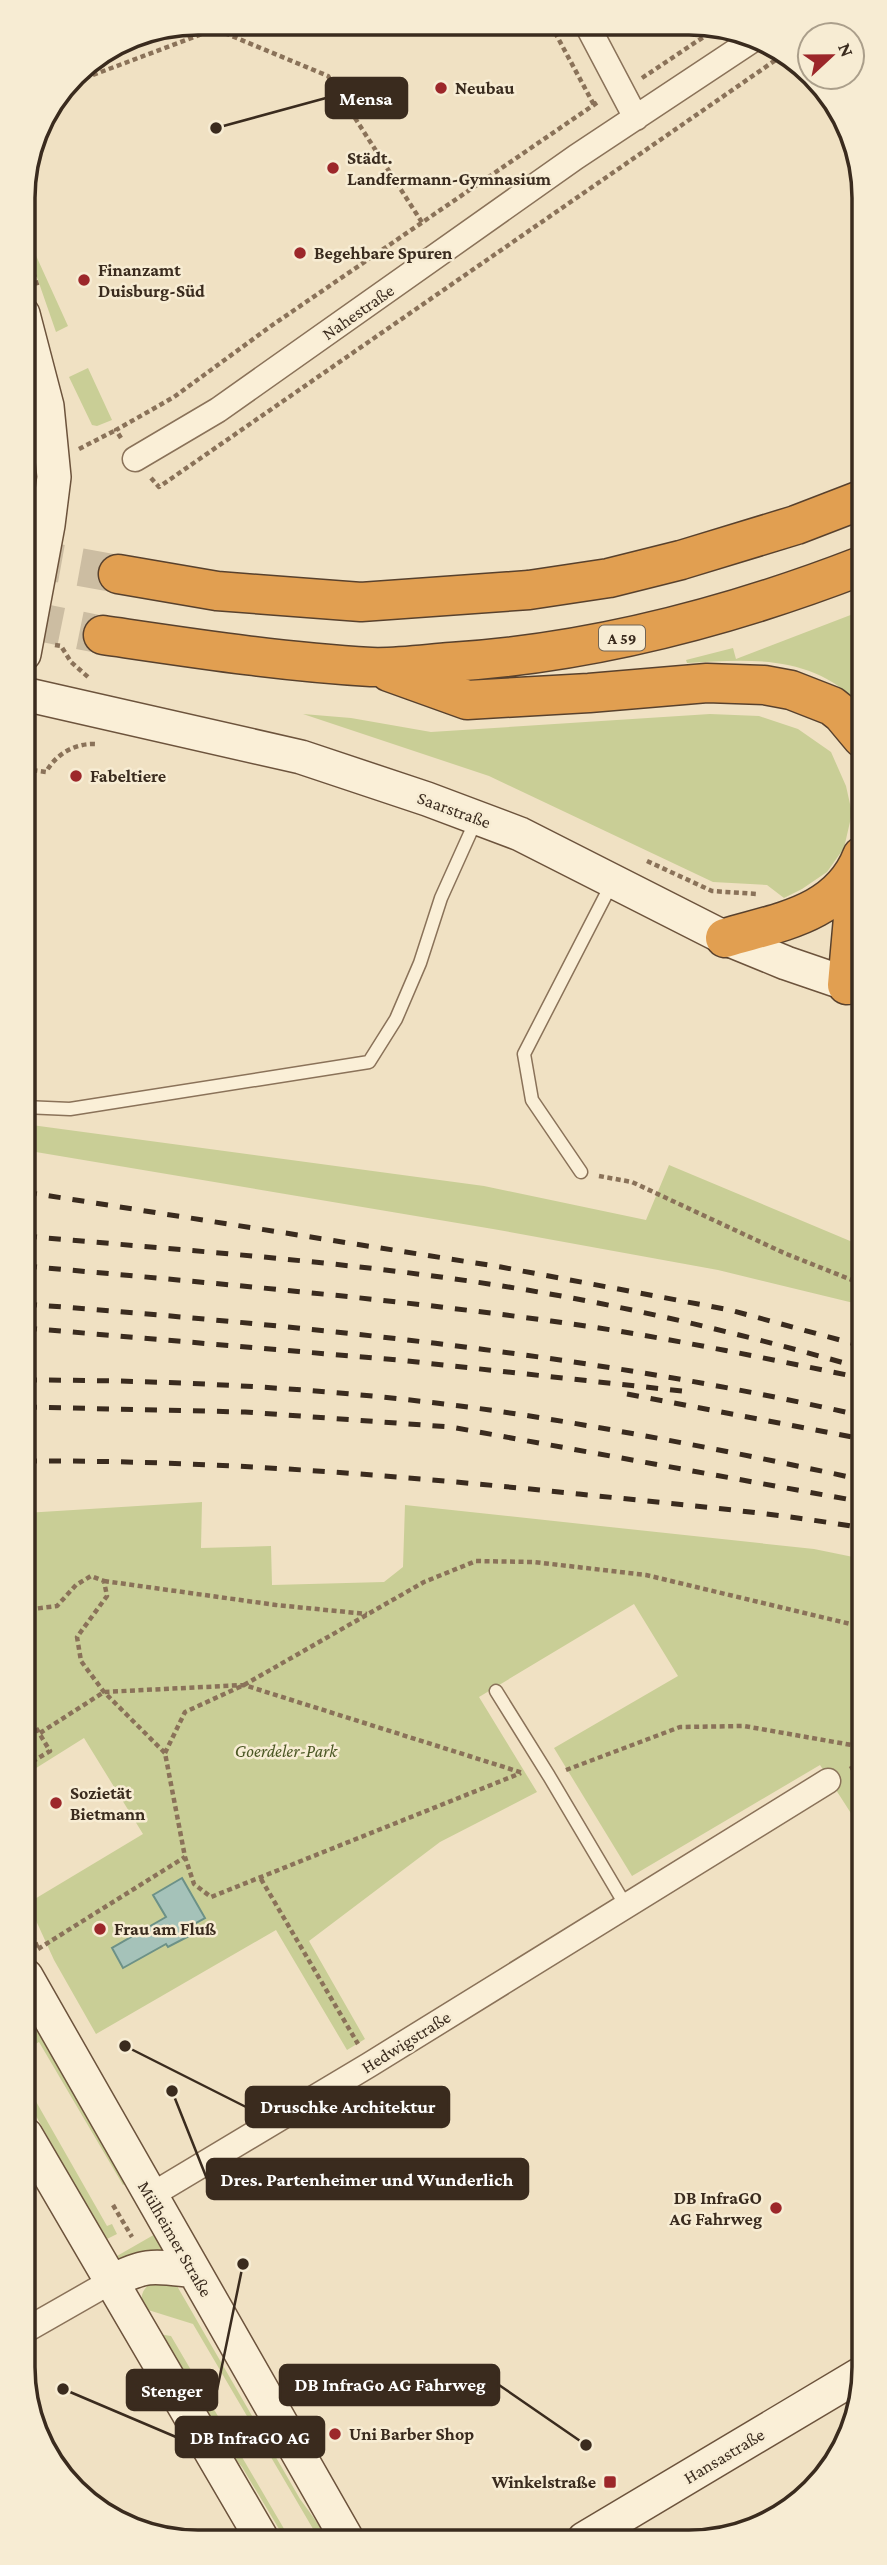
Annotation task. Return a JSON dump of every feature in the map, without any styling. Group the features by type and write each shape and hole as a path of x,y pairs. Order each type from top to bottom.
{"highway":[{"path":"796,525 852,484"},
{"path":"118,575 217,591 361,603 503,592 609,578 681,560 796,525 852,503"},
{"name":"A 59","path":"103,635 238,654 374,667 507,658 595,645 707,619 804,589 852,570"},
{"path":"374,667 467,699 589,693 707,683 764,685 791,690 832,706 852,726"},
{"path":"725,938 813,911 841,891 852,873"}],"main road":[{"path":"35,354 47,406 54,477 35,596"},
{"name":"Saarstraße","path":"35,697 301,757 520,834 725,938 852,976"},
{"name":"Mülheimer Straße","path":"35,1976 150,2196 342,2530"},
{"path":"35,2151 257,2530"},
{"path":"110,2282 135,2269 153,2266 194,2271"},
{"name":"Hansastraße","path":"599,2530 852,2379"}],"street":[{"path":"592,35 636,118"},
{"name":"Nahestraße","path":"135,458 218,410 576,158 744,45"},
{"name":"Hedwigstraße","path":"150,2196 828,1781"},
{"path":"35,2325 110,2282"}],"lane":[{"path":"35,503 48,525"},
{"path":"35,1107 70,1109 369,1062 401,1008 420,963 441,898 477,818"},
{"path":"581,1172 532,1100 524,1054 614,880"},
{"path":"496,1691 625,1906"}],"path":[{"path":"91,76 191,35"},
{"path":"235,35 328,76 423,224"},
{"path":"556,35 594,105"},
{"path":"53,450 75,451 174,397 271,326 594,105 620,88 635,82 705,36"},
{"path":"116,429 159,487 775,61"},
{"path":"35,646 61,646 71,662 88,677"},
{"path":"35,770 46,772 52,761 78,744"},
{"path":"581,1172 632,1182 784,1253 852,1280"},
{"path":"165,1753 185,1713 244,1685 424,1582 476,1561 522,1562 646,1575 852,1624"},
{"path":"35,1609 57,1606 76,1585 91,1576 104,1581 184,1590 276,1605 369,1614"},
{"path":"104,1581 107,1596 77,1637 81,1661 104,1692 165,1753 185,1857 194,1884 211,1897 522,1773"},
{"path":"40,1733 104,1692 244,1685 522,1773 549,1776 680,1727 744,1726 852,1745"},
{"path":"35,1726 50,1751 35,1760"},
{"path":"35,1961 185,1857"},
{"path":"261,1879 346,2023"},
{"path":"113,2205 132,2237"}],"green space":[{"path":"35,253 68,326 56,332 35,272"},
{"path":"88,368 112,420 97,426 92,425 69,377"},
{"path":"852,614 852,698 824,677 803,669 758,661 687,663 686,660 733,648 736,659"},
{"path":"303,714 351,718 431,732 710,714 759,716 798,729 831,752 846,786 852,813 844,848 827,872 784,898 767,885 713,882 489,776"},
{"path":"35,1125 484,1186 646,1220 669,1165 852,1242 852,1303 718,1270 35,1152"},
{"name":"Goerdeler-Park","path":"202,1502 201,1548 271,1546 272,1585 384,1582 403,1567 405,1505 814,1549 852,1557 852,1815 820,1765 632,1876 554,1748 678,1676 634,1604 479,1697 537,1792 440,1842 309,1941 365,2039 347,2050 276,1930 96,2034 54,1960 35,1918 35,1899 143,1834 84,1738 35,1769 35,1512"},
{"path":"35,2025 126,2183 123,2185 39,2042 35,2044"},
{"path":"35,2100 107,2226 112,2224 117,2234 105,2240 35,2114"},
{"path":"157,2233 170,2256 120,2261 117,2256"},
{"path":"167,2279 177,2286 300,2499 323,2530 314,2530 193,2324 145,2309 142,2303 143,2292 155,2282"},
{"path":"158,2334 171,2336 285,2530 280,2530 242,2467 221,2443"}],"water":[{"path":"182,1878 205,1918 187,1928 191,1935 168,1947 166,1944 123,1968 112,1948 166,1917 153,1895"}],"tunnel":[{"path":"35,559 118,574"},
{"path":"35,621 103,635"}],"railway":[{"path":"35,1194 501,1267 730,1310 852,1343"},
{"path":"35,1237 335,1264 521,1289 693,1324 852,1365"},
{"path":"35,1267 485,1312 668,1340 852,1376"},
{"path":"35,1305 341,1332 446,1345 655,1375 852,1414"},
{"path":"35,1329 398,1360 691,1392"},
{"path":"35,1380 278,1388 405,1399 614,1430 852,1478"},
{"path":"627,1394 852,1437"},
{"path":"35,1407 245,1412 451,1427 852,1500"},
{"path":"35,1461 164,1463 372,1475 721,1509 852,1526"}],"place":[{"name":"Neubau","path":"441,88"},
{"name":"Mensa","path":"216,128"},
{"name":"Städt. Landfermann-Gymnasium","path":"333,168"},
{"name":"Begehbare Spuren","path":"300,253"},
{"name":"Finanzamt Duisburg-Süd","path":"84,280"},
{"name":"Fabeltiere","path":"76,776"},
{"name":"Sozietät Bietmann","path":"56,1803"},
{"name":"Frau am Fluß","path":"100,1929"},
{"name":"Druschke Architektur","path":"125,2046"},
{"name":"Dres. Partenheimer und Wunderlich","path":"172,2091"},
{"name":"DB InfraGO AG Fahrweg","path":"776,2208"},
{"name":"Stenger","path":"243,2264"},
{"name":"DB InfraGO AG","path":"63,2389"},
{"name":"Uni Barber Shop","path":"335,2434"},
{"name":"DB InfraGo AG Fahrweg","path":"586,2445"},
{"name":"Winkelstraße","path":"610,2482"}]}
